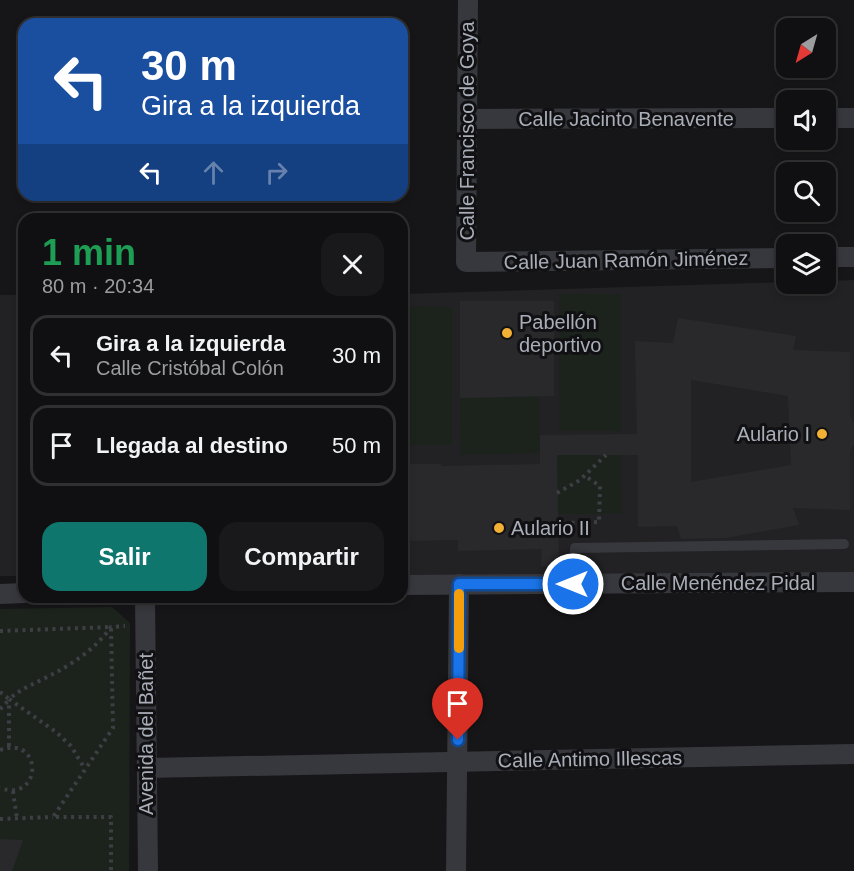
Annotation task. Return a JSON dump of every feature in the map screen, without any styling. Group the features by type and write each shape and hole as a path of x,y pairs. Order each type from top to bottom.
{"street":[{"name":"Calle Francisco de Goya","path":"466,262 468,0"},
{"name":"Calle Jacinto Benavente","path":"467,119 776,118"},
{"path":"836,118 854,118"},
{"path":"836,257 854,257"},
{"name":"Calle Juan Ramón Jiménez","path":"466,262 776,258"},
{"name":"Calle Menéndez Pidal","path":"408,585 854,582"},
{"path":"456,871 459,584"},
{"path":"0,594 18,593"},
{"name":"Avenida del Bañet","path":"145,603 148,871"},
{"name":"Calle Antimo Illescas","path":"147,768 854,754"}],"lane":[{"path":"573,584 575,548 844,544"}],"path":[{"path":"557,493 585,476 606,455"},
{"path":"563,543 563,523 599,522 600,486 585,476"},
{"path":"0,630 111,627"},
{"path":"0,709 22,688 41,681 86,653 102,640 111,627"},
{"path":"53,817 113,728 111,627"},
{"path":"0,692 56,732 70,746 85,769"},
{"path":"9,699 9,747"},
{"path":"0,750 9,747 24,751 32,762 32,775 21,789 13,791 0,788"},
{"path":"13,791 17,819"},
{"path":"0,819 111,817 111,871"}],"shaded area":[{"path":"854,280 854,573 408,584 408,294 776,282 776,294 836,294 836,281"},
{"path":"559,294 621,294 621,431 559,431"},
{"path":"0,295 18,295 18,576 0,576"},
{"path":"408,306 452,307 452,445 408,445"},
{"path":"16,392 18,392 18,530"},
{"path":"539,396 540,453 461,455 460,398"},
{"path":"557,455 621,455 622,514 558,514"},
{"path":"112,607 130,623 129,871 0,871 0,609"}],"building":[{"name":"Pabellón deportivo","path":"460,301 554,301 554,396 460,398"},
{"path":"678,318 796,336 793,350 850,352 850,415 854,424 854,444 850,451 850,510 793,508 799,525 725,538 681,539 677,526 638,527 638,455 557,455 559,566 541,566 542,549 458,551 458,540 408,541 408,464 441,464 441,466 540,464 540,435 637,434 635,341 673,343","holes":["691,380 788,396 791,465 691,482"]},
{"path":"0,839 23,840 12,871 0,871"}],"slow traffic":[{"path":"459,594 459,648"}],"place":[{"name":"Pabellón deportivo","path":"507,333"},
{"name":"Aulario I","path":"822,434"},
{"name":"Aulario II","path":"499,528"}],"route":[{"path":"458,740 459,584 573,584"}]}
